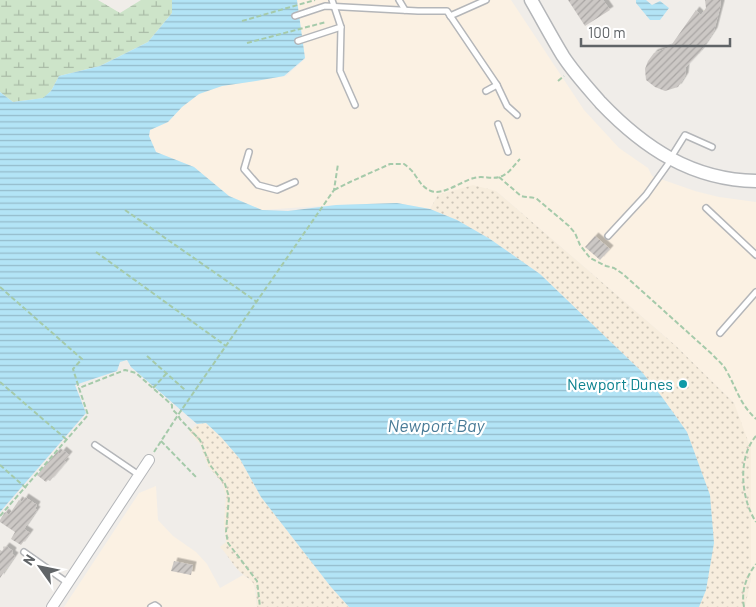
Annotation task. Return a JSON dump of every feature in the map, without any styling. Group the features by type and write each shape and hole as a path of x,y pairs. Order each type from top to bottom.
{"street":[{"path":"531,0 563,56 587,88 612,115 640,140 671,159 704,173 720,178 756,181"},
{"path":"52,607 149,460"}],"lane":[{"path":"332,0 341,27 340,71 355,105"},
{"path":"399,0 405,10"},
{"path":"450,16 486,0"},
{"path":"295,16 325,6 447,11 497,85 507,106 516,116"},
{"path":"298,41 341,27"},
{"path":"486,91 497,85"},
{"path":"498,124 508,152"},
{"path":"608,236 646,194 671,159 685,135 712,147"},
{"path":"249,152 244,169 258,185 277,190 295,182"},
{"path":"706,208 756,255"},
{"path":"720,334 756,292"},
{"path":"95,445 139,475"},
{"path":"24,552 68,583"},
{"path":"150,607 155,605 158,607"}],"path":[{"path":"242,21 315,0"},
{"path":"247,43 326,22"},
{"path":"334,190 390,164 404,164 415,174 418,182 428,190 436,193 474,178 486,177 496,179 505,175 520,159"},
{"path":"149,460 178,415 334,190 338,164"},
{"path":"499,177 521,196 537,198 569,226 590,258 623,274 713,355 726,368 745,408 756,419"},
{"path":"125,210 257,302"},
{"path":"96,252 226,346"},
{"path":"0,287 82,359 73,369 88,415 0,516"},
{"path":"147,356 185,390"},
{"path":"79,388 125,370 136,373 172,405 172,409 180,420 200,440 210,465 225,484 229,497 226,532 228,543 257,581 260,607"},
{"path":"153,388 166,374"},
{"path":"0,382 67,440"},
{"path":"756,436 748,450 745,461 744,487 747,504 756,522"},
{"path":"162,441 196,477"},
{"path":"0,465 26,488"},
{"path":"744,607 742,598 747,578 756,564"}],"shaded area":[{"path":"296,0 511,0 584,110 619,148 648,168 652,176 719,197 756,202 756,607 745,607 751,579 751,496 734,403 676,346 496,191 438,195 430,209 397,203 262,210 229,196 194,167 156,152 149,136 150,130 168,122 182,107 199,94 222,86 286,76 305,59"},
{"path":"156,486 158,520 173,536 196,552 207,564 220,588 243,575 253,582 257,607 64,607 139,493"}],"green space":[{"path":"0,0 98,0 120,13 141,0 172,0 172,13 148,42 100,66 59,76 51,91 44,98 13,102 0,92"}],"sand":[{"name":"Newport Dunes","path":"473,185 496,191 676,346 734,403 751,449 751,579 745,607 699,607 706,590 687,432 662,397 641,371 540,274 490,239 457,220 430,209 438,195"},
{"path":"206,423 240,459 261,497 331,587 349,607 257,607 256,592 252,582 237,569 220,547 226,542 224,524 226,495 222,483 208,466 200,444 189,432 197,424"}],"water":[{"name":"Newport Bay","path":"172,0 297,0 305,58 284,76 222,86 199,94 182,107 168,122 150,130 149,136 156,152 194,167 229,196 262,210 288,211 336,205 397,203 430,209 457,220 490,239 540,274 641,371 687,432 710,495 714,543 706,590 699,607 349,607 331,587 261,497 240,459 221,437 206,423 197,424 131,367 127,360 120,362 117,371 75,385 86,413 0,512 0,92 13,102 43,98 51,91 59,76 100,66 148,42 172,13"},
{"path":"636,0 646,0 652,5 660,1 669,8 660,20 650,20 636,3"}],"building":[{"path":"568,0 603,0 610,10 585,26"},
{"path":"705,0 721,0 714,31 700,52 686,67 685,76 678,87 665,91 655,87 646,80 645,69 648,61 654,53 670,47 696,10 701,15 706,8"},
{"path":"595,236 610,249 600,260 585,247"},
{"path":"63,450 69,455 64,461 66,462 50,481 46,482 37,475 57,452 60,454"},
{"path":"25,497 37,505 35,509 37,510 24,529 30,533 21,545 11,539 15,532 0,522 0,520 5,512 9,515 19,500 22,502"},
{"path":"6,546 13,551 12,554 15,556 0,578 0,550 2,551"},
{"path":"174,561 193,565 191,575 171,571"}],"place":[{"name":"Newport Dunes","path":"683,384"}]}
